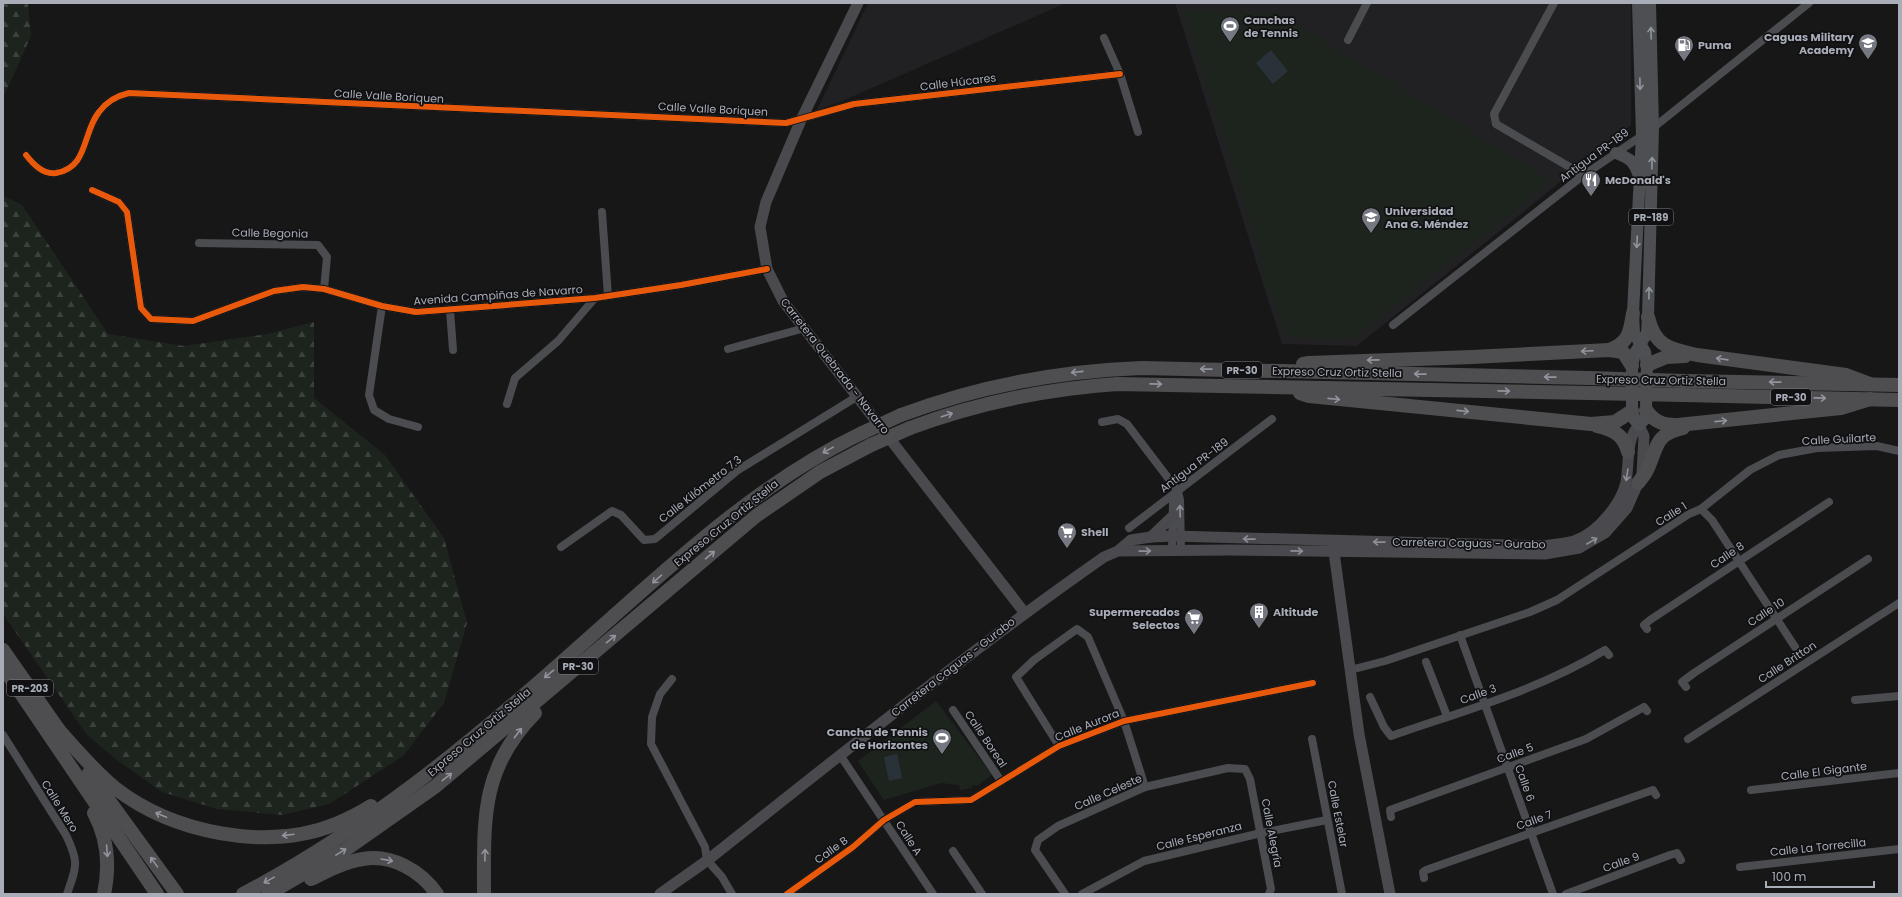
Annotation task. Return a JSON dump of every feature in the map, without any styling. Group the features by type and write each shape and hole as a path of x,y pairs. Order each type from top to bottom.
{"highway":[{"path":"1609,350 1620,346 1627,338 1633,313"},
{"path":"1648,317 1651,329 1660,342 1678,351 1697,355 1846,375 1870,384"},
{"path":"1280,371 1309,363 1609,350 1623,352 1632,366"},
{"path":"1647,365 1666,357 1697,355"},
{"name":"Expreso Cruz Ortiz Stella","path":"243,894 319,852 403,794 462,748 743,507 808,462 862,433 901,415 986,388 1063,374 1142,368 1899,385"},
{"name":"Expreso Cruz Ortiz Stella","path":"268,894 345,850 436,786 756,516 804,482 871,445 910,428 986,404 1031,394 1079,387 1142,383 1899,400"},
{"path":"1283,386 1309,396 1591,424 1616,422 1632,411"},
{"path":"1646,410 1657,422 1665,425 1842,408 1870,400"},
{"path":"1638,483 1647,470 1656,446 1662,438 1674,430 1698,423"},
{"path":"1591,424 1619,434 1626,444 1628,452"},
{"name":"PR-203","path":"3,650 51,728"},
{"path":"484,894 486,810 497,768 502,756 520,729 550,698 576,676 588,657"},
{"name":"PR-203","path":"3,667 51,728"},
{"path":"51,728 98,773 137,803 173,820 219,833 281,836 304,833 336,824 383,800 403,794"},
{"path":"51,728 177,894"},
{"path":"51,728 100,824 104,835 107,870 104,894"},
{"path":"51,728 157,894"},
{"path":"283,886 308,880 355,861 377,859 396,862 412,870 429,884 437,894"}],"main road":[{"name":"Carretera Quebrada - Navarro","path":"858,3 801,120 766,202 760,227 767,269 783,301 1024,612"},
{"name":"PR-189","path":"1638,3 1642,135 1633,313 1634,333 1641,344 1645,352 1647,365 1645,419 1639,424 1634,419 1632,411 1632,366 1635,353 1641,344 1647,333 1648,317 1653,128 1650,3"},
{"path":"1616,153 1629,158 1635,166 1640,180"},
{"name":"Carretera Caguas - Gurabo","path":"1118,551 1131,540 1151,537 1177,536 1334,546 1545,554 1579,548 1605,533 1627,508 1642,474 1644,436 1639,424"},
{"name":"Carretera Caguas - Gurabo","path":"660,894 707,860 1024,612 1104,556 1118,551 1334,546 1544,546 1575,540 1598,527 1617,505 1627,477 1628,452 1631,436 1639,424"},
{"path":"1151,537 1173,516"},
{"path":"1334,546 1359,734 1390,894"}],"street":[{"path":"1348,40 1367,3"},
{"path":"1554,3 1494,114 1496,124 1573,169 1581,177"},
{"name":"Antigua PR-189","path":"1393,325 1581,177 1653,128 1809,3"},
{"path":"1104,38 1120,74 1138,132"},
{"name":"Calle Húcares","path":"801,120 854,104 1120,74"},
{"name":"Calle Valle Boriquen","path":"26,155 34,165 50,174 65,171 77,162 98,112 114,96 129,93 786,123 801,120"},
{"name":"Avenida Campiñas de Navarro","path":"92,190 120,202 127,212 141,308 151,319 193,321 274,290 302,287 324,289 382,306 416,312 595,298 681,285 767,269"},
{"path":"602,212 608,296"},
{"name":"Calle Begonia","path":"199,242 318,245 327,257 324,289"},
{"path":"507,404 514,378 558,341 595,298"},
{"path":"382,306 369,395 374,410 390,419 418,427"},
{"path":"450,310 453,350"},
{"path":"728,349 805,328"},
{"name":"Calle Kilómetro 7.3","path":"562,546 612,511 621,515 644,540 655,539 738,470 858,396"},
{"name":"Antigua PR-189","path":"1129,528 1272,419"},
{"path":"1102,422 1118,420 1127,424 1178,491 1177,550"},
{"name":"Calle Guilarte","path":"1701,509 1750,470 1780,455 1817,448 1870,446 1899,451"},
{"path":"1177,536 1173,516 1173,503 1178,491"},
{"name":"Calle 8","path":"1648,629 1644,625 1650,620 1829,502"},
{"name":"Calle 1","path":"1350,670 1385,662 1530,612 1557,600 1689,514 1701,509 1712,520 1795,647"},
{"name":"Calle 10","path":"1686,687 1682,682 1694,673 1868,559"},
{"name":"Calle Britton","path":"1688,739 1899,603"},
{"path":"1059,746 1016,677 1034,660 1077,629 1088,637 1124,721 1144,787"},
{"name":"Calle 6","path":"1460,635 1552,894"},
{"name":"Calle 3","path":"1370,697 1384,727 1391,736 1484,704 1576,668 1605,650 1609,655"},
{"path":"1426,662 1447,716"},
{"path":"672,679 660,694 652,717 651,744 705,847 707,860 722,877 732,894"},
{"name":"Calle Aurora","path":"884,820 916,802 971,800 1059,746 1124,721 1313,683"},
{"path":"1855,700 1899,696"},
{"name":"Calle 5","path":"1391,817 1390,810 1586,739 1644,708 1647,711"},
{"name":"Calle Boreal","path":"952,710 1001,781"},
{"name":"Calle Mero","path":"3,735 66,835 73,850 76,868 67,894"},
{"name":"Calle Estelar","path":"1312,738 1342,894"},
{"name":"Calle A","path":"840,755 933,894"},
{"name":"Calle Celeste","path":"1065,894 1035,850 1038,840 1058,826 1144,787 1228,768 1245,769 1249,777"},
{"name":"Calle El Gigante","path":"1751,790 1899,773"},
{"name":"Calle Alegría","path":"1249,777 1271,889 1269,894"},
{"name":"Calle 7","path":"1424,878 1423,872 1426,870 1653,790 1656,795"},
{"name":"Calle B","path":"787,894 853,847 884,820"},
{"name":"Calle Esperanza","path":"1082,894 1144,861 1261,832 1327,820"},
{"name":"Calle La Torrecilla","path":"1740,867 1899,849"},
{"path":"953,852 982,894"},
{"name":"Calle 9","path":"1566,894 1674,854 1678,853 1680,860"}],"shaded area":[{"path":"868,3 1066,3 840,102 817,110"},
{"name":"Universidad Ana G. Méndez","path":"1175,3 1631,3 1631,125 1357,346 1282,344"},
{"path":"1271,50 1288,71 1273,84 1256,63"},
{"path":"897,754 902,778 889,781 884,757"}],"green space":[{"path":"3,3 28,3 31,36 3,98"},
{"name":"Universidad Ana G. Méndez","path":"1243,10 1245,12 1277,12 1552,181 1354,338 1286,337 1273,297 1265,286 1258,248 1184,11 1240,12"},
{"path":"3,196 22,205 108,334 184,346 267,334 314,322 314,398 385,455 444,538 467,623 444,703 403,756 329,804 282,815 217,809 162,792 117,760 87,735 3,614"},
{"path":"936,701 992,775 977,786 972,785 972,788 960,790 959,785 941,783 884,800 858,761"}],"cycle path":[{"path":"26,155 43,171 56,173 67,170 80,157 94,120 102,108 112,100 129,93 786,123 854,104 1120,74"},
{"path":"92,190 119,202 127,212 141,308 151,319 193,321 274,291 303,287 324,289 382,306 416,312 595,298 681,285 767,269"},
{"path":"787,894 853,847 884,820 915,802 971,800 1059,746 1124,721 1313,683"}],"place":[{"name":"Canchas de Tennis","path":"1230,43"},
{"name":"Caguas Military Academy","path":"1868,60"},
{"name":"Puma","path":"1684,62"},
{"name":"McDonald's","path":"1591,197"},
{"name":"Universidad Ana G. Méndez","path":"1371,234"},
{"name":"Shell","path":"1067,549"},
{"name":"Altitude","path":"1259,629"},
{"name":"Supermercados Selectos","path":"1194,635"},
{"name":"Cancha de Tennis de Horizontes","path":"942,755"}]}
